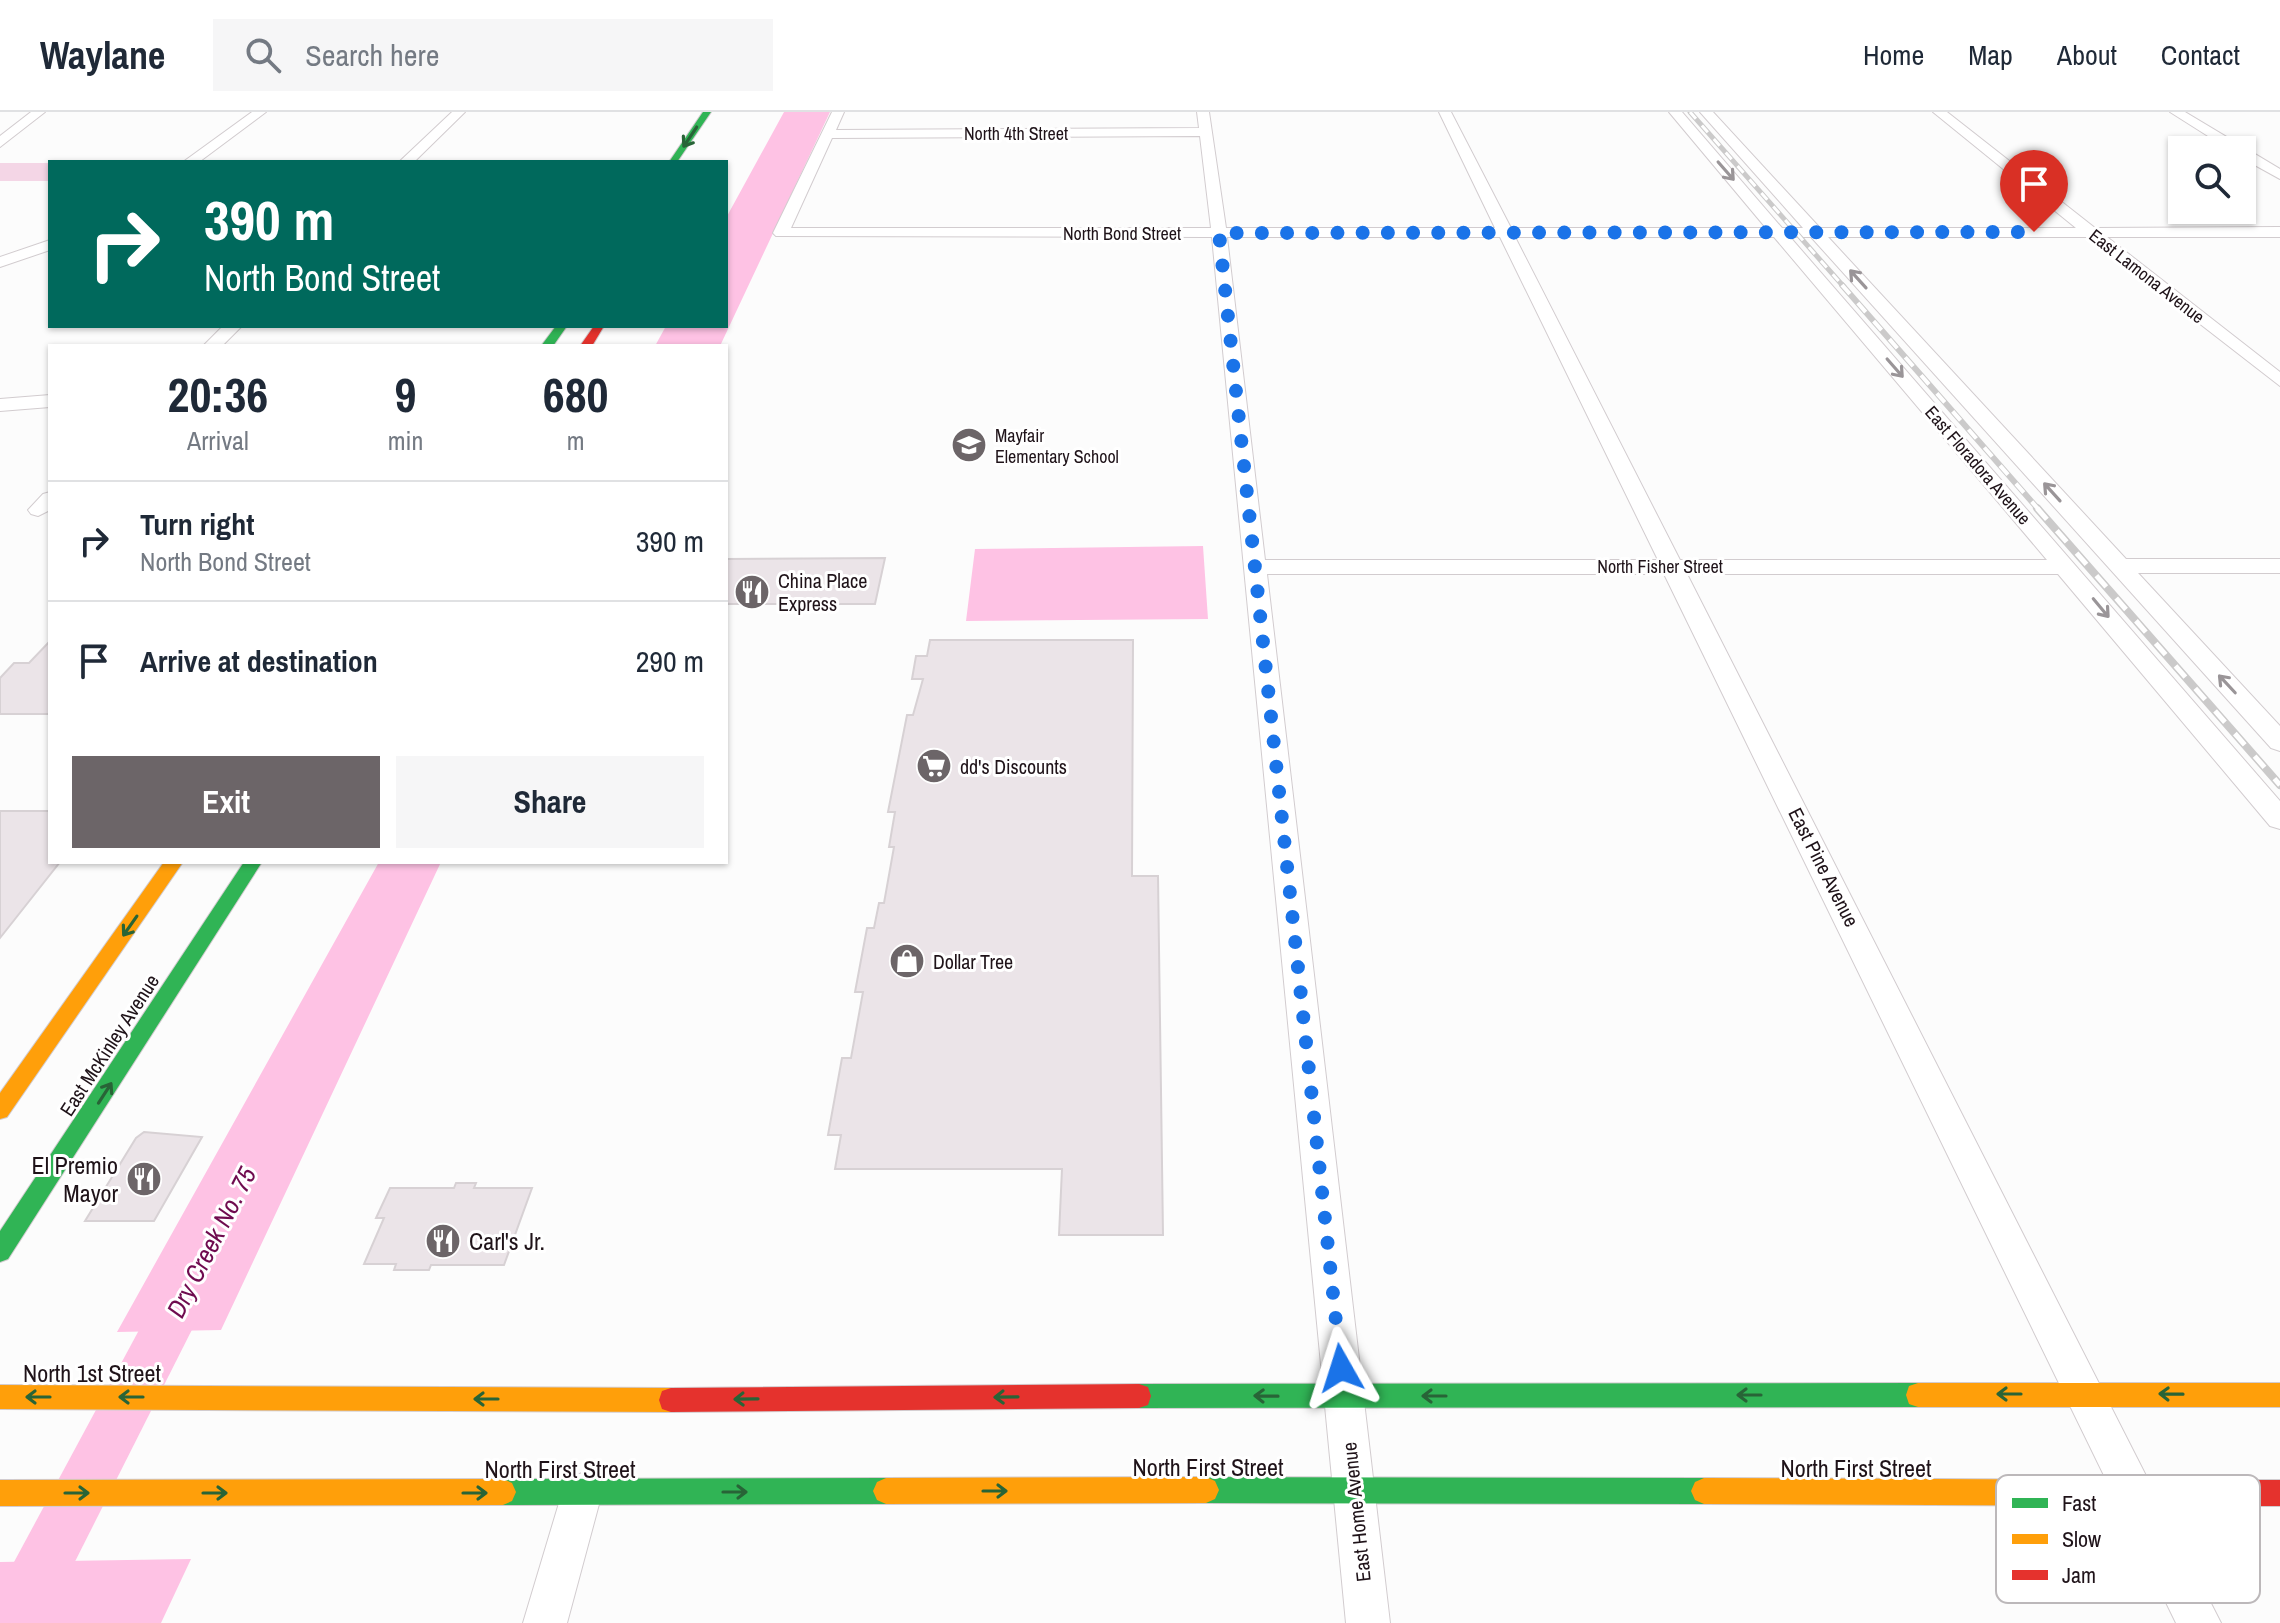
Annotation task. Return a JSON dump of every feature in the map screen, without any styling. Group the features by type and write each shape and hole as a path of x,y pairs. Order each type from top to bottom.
{"main road":[{"path":"674,160 707,112"},
{"path":"0,1110 173,864"},
{"name":"East McKinley Avenue","path":"0,1251 252,864"},
{"path":"63,1158 84,1090"},
{"path":"1344,1397 2087,1393 2280,1395"},
{"name":"North 1st Street","path":"0,1397 704,1400 1344,1397"},
{"name":"North First Street","path":"8,1493 1996,1493"}],"street":[{"path":"0,143 39,112"},
{"path":"193,160 260,112"},
{"path":"408,160 459,112"},
{"path":"827,134 838,112"},
{"name":"East Home Avenue","path":"1203,112 1219,233 1368,1623"},
{"name":"East Pine Avenue","path":"1445,112 2126,1475"},
{"name":"East Floradora Avenue","path":"1675,112 2280,819"},
{"name":"East Floradora Avenue","path":"1706,112 2280,742"},
{"name":"East Lamona Avenue","path":"1939,112 2280,381"},
{"path":"2176,112 2215,136"},
{"name":"North 4th Street","path":"827,134 1205,132"},
{"name":"North Bond Street","path":"827,134 781,233 2280,232"},
{"path":"2256,161 2280,175"},
{"path":"0,262 46,246"},
{"path":"214,344 231,328"},
{"path":"0,405 48,401"},
{"path":"2119,566 2280,566"},
{"name":"North Fisher Street","path":"1255,567 2065,567"},
{"path":"545,1623 582,1493"},
{"name":"East Pine Avenue","path":"2189,1603 2199,1623"}],"shaded area":[{"path":"0,163 48,163 48,181 0,181"}],"water":[{"path":"784,112 830,112 721,344 656,344 665,328 728,328 728,214"},
{"path":"1203,546 1208,619 966,621 975,549"},
{"path":"378,864 440,864 221,1330 117,1332"},
{"path":"191,1559 161,1623 0,1623 0,1562"}],"building":[{"path":"885,558 875,604 728,604 728,559"},
{"path":"930,640 1133,640 1132,876 1158,876 1163,1235 1059,1235 1062,1169 835,1169 841,1135 828,1135 842,1058 851,1058 863,992 855,992 867,928 874,928 879,903 884,903 894,847 889,847 895,812 888,812 907,715 913,715 923,679 912,679 916,656 927,656"},
{"path":"48,643 48,714 0,714 0,678 14,663 29,663"},
{"path":"0,811 48,811 48,864 58,864 0,938"},
{"name":"El Premio Mayor","path":"144,1132 202,1137 154,1221 85,1221 136,1138"},
{"name":"Carl's Jr.","path":"456,1183 476,1183 474,1188 532,1188 504,1265 431,1265 429,1270 394,1270 396,1264 364,1264 384,1218 376,1218 390,1188 454,1188"}],"waterway":[{"name":"Dry Creek No. 75","path":"13,1623 190,1284"}],"railway":[{"path":"1690,112 1844,287"},
{"path":"1842,285 2039,510"},
{"path":"2037,508 2280,785"}],"traffic: fast":[{"path":"674,160 707,112"},
{"path":"548,344 560,328"},
{"path":"0,1251 252,864"},
{"path":"1139,1396 1918,1395"},
{"path":"1206,1490 1704,1491"},
{"path":"503,1492 886,1491"}],"traffic: slow":[{"path":"0,1110 173,864"},
{"path":"1918,1395 2280,1395"},
{"path":"0,1397 671,1400"},
{"path":"886,1491 1206,1490"},
{"path":"1704,1491 1996,1492"},
{"path":"0,1493 503,1492"}],"traffic: jam":[{"path":"587,344 598,328"},
{"path":"671,1400 1139,1396"},
{"path":"2260,1493 2280,1493"}],"place":[{"name":"Mayfair Elementary School","path":"969,445"},
{"name":"China Place Express","path":"752,592"},
{"name":"dd's Discounts","path":"934,766"},
{"name":"Dollar Tree","path":"907,961"},
{"name":"El Premio Mayor","path":"144,1179"},
{"name":"Carl's Jr.","path":"443,1241"}],"route":[{"path":"1341,1368 1219,233 2034,232"}]}
